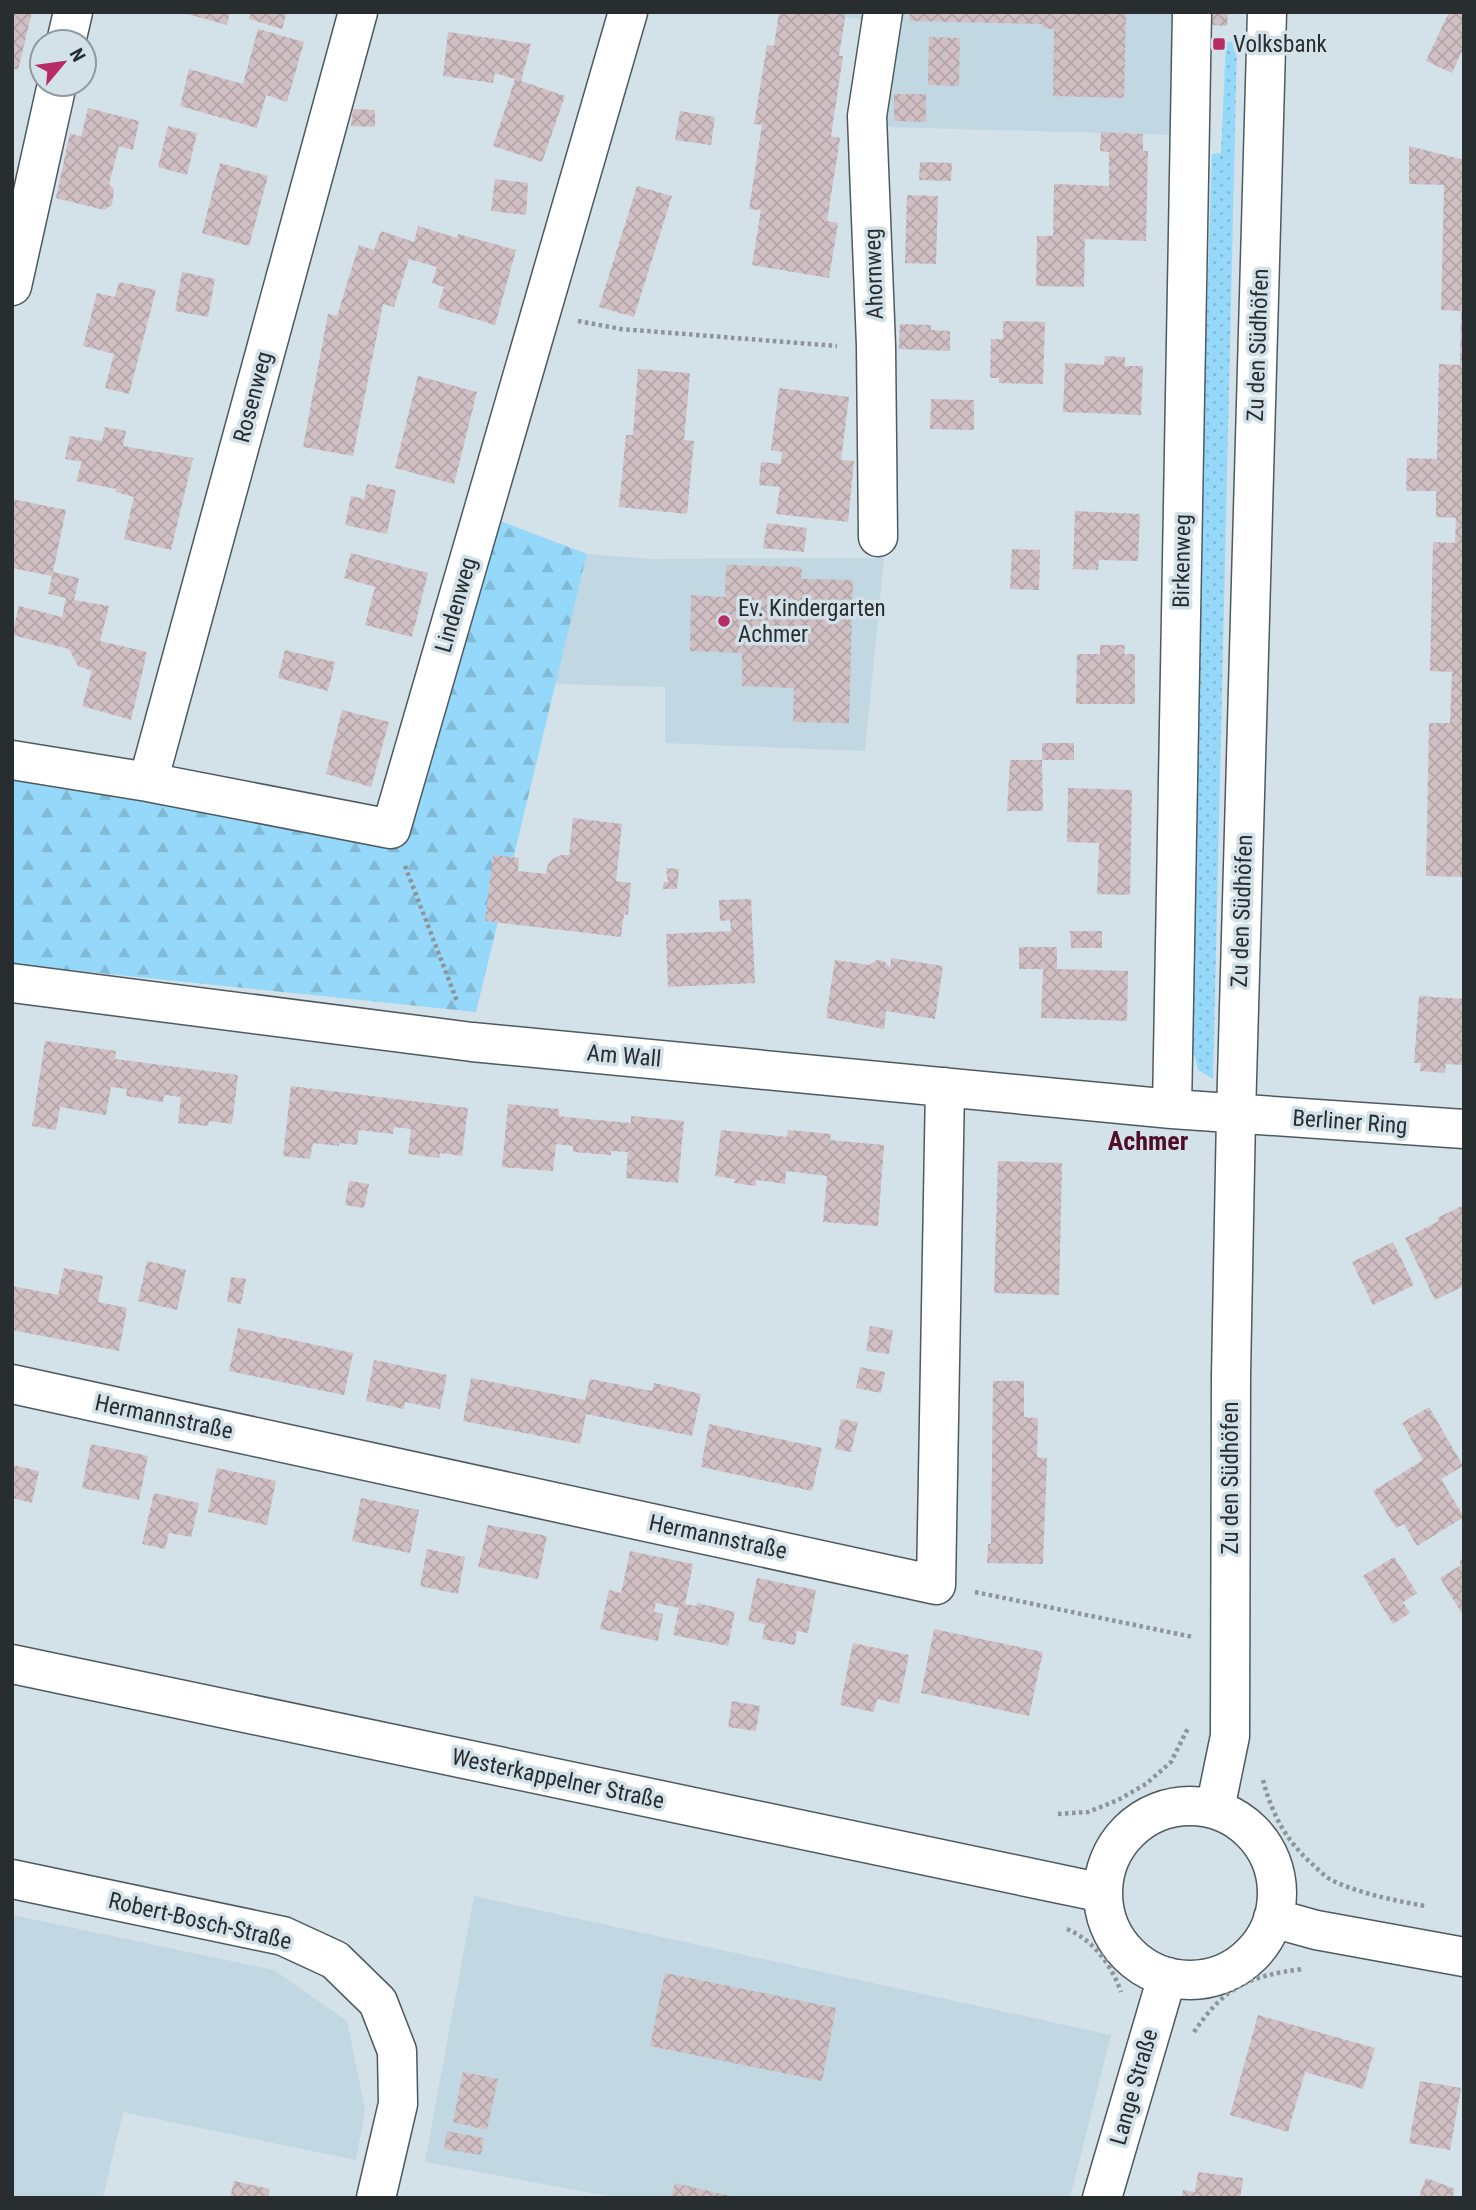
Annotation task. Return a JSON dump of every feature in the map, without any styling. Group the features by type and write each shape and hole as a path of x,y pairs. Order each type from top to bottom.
{"street":[{"name":"Rosenweg","path":"148,782 358,12"},
{"name":"Lindenweg","path":"391,829 628,12"},
{"name":"Ahornweg","path":"878,537 876,346 867,116 883,12"},
{"name":"Birkenweg","path":"1172,1109 1192,12"},
{"name":"Zu den Südhöfen","path":"1215,1809 1230,1736 1231,1376 1236,1115 1267,12"},
{"path":"12,286 54,98"},
{"path":"12,760 148,782 391,829"},
{"name":"Am Wall","path":"12,983 472,1042 1236,1115"},
{"path":"936,1585 946,1087"},
{"name":"Berliner Ring","path":"1236,1115 1464,1129"},
{"name":"Hermannstraße","path":"12,1384 936,1585"},
{"name":"Westerkappelner Straße","path":"12,1664 1103,1893"},
{"path":"1188,1805 1215,1809 1241,1821 1261,1841 1273,1867 1278,1895 1273,1918 1260,1945 1241,1964 1218,1976 1192,1980 1167,1977 1141,1965 1121,1946 1108,1921 1103,1893 1107,1866 1119,1842 1138,1822 1161,1810 1188,1805"},
{"name":"Robert-Bosch-Straße","path":"12,1880 283,1936 335,1960 378,2001 397,2052 398,2104 376,2198"},
{"path":"1273,1918 1316,1930 1464,1957"},
{"name":"Lange Straße","path":"1101,2198 1167,1977"}],"path":[{"path":"541,315 621,329 821,346 876,346"},
{"path":"391,829 472,1042"},
{"path":"936,1585 1197,1638"},
{"path":"1058,1814 1088,1812 1118,1800 1146,1784 1171,1762 1191,1721"},
{"path":"1329,1879 1372,1895 1437,1909"},
{"path":"1056,1924 1075,1932 1100,1952 1123,1996"},
{"path":"1191,2038 1210,2010 1247,1982 1267,1973 1307,1968"}],"shaded area":[{"path":"819,12 1175,12 1174,135 852,126 868,21"},
{"name":"Ev. Kindergarten Achmer","path":"587,554 651,559 884,558 865,751 665,743 665,687 555,684"},
{"path":"474,1896 1111,2035 1070,2198 618,2198 425,2162"},
{"path":"12,1915 274,1970 347,2021 365,2109 356,2160 123,2112 103,2198 12,2198"}],"green space":[{"path":"1226,42 1237,42 1213,1079 1198,1070 1185,997 1212,154 1221,153"},
{"path":"500,521 587,554 476,1012 12,964 12,774 400,838"}],"building":[{"path":"12,12 32,12 18,70 12,68"},
{"path":"187,12 230,12 227,25"},
{"path":"251,12 287,12 282,29 249,19"},
{"path":"779,12 846,12 839,56 843,56 831,136 840,138 827,221 838,223 829,278 752,265 761,210 749,209 762,125 754,124 767,45 774,46"},
{"path":"910,12 1126,12 1124,98 1053,96 1054,29 1042,28 1043,24 909,21"},
{"path":"1211,12 1228,12 1227,26 1210,25"},
{"path":"1449,12 1464,12 1464,47 1452,73 1426,61"},
{"path":"258,29 304,42 287,102 266,95 257,128 180,106 189,69 243,84"},
{"path":"448,32 531,44 521,81 565,96 542,162 493,146 515,79 495,73 493,83 443,76"},
{"path":"929,37 960,38 959,86 928,85"},
{"path":"894,94 926,94 926,122 894,121"},
{"path":"88,108 139,121 133,150 119,146 109,184 114,189 112,205 104,210 56,198 70,133 81,137"},
{"path":"353,109 375,110 375,127 351,126"},
{"path":"680,111 715,117 711,145 675,140"},
{"path":"168,126 197,133 187,175 158,167"},
{"path":"1101,132 1143,134 1143,151 1148,151 1146,241 1085,239 1084,287 1036,286 1037,236 1053,236 1054,184 1109,186 1109,152 1100,151"},
{"path":"1409,146 1464,160 1464,877 1426,876 1429,723 1450,723 1452,672 1430,671 1433,542 1455,543 1456,518 1436,517 1436,491 1406,491 1407,458 1437,459 1439,364 1460,365 1461,311 1441,310 1444,185 1409,184"},
{"path":"920,162 952,163 951,181 919,180"},
{"path":"220,163 268,176 249,246 202,233"},
{"path":"495,179 528,183 526,215 491,211"},
{"path":"637,186 672,196 634,317 599,307"},
{"path":"907,195 938,196 936,264 905,263"},
{"path":"418,226 457,238 458,234 516,250 495,325 438,308 444,287 432,283 437,267 409,259 394,307 383,304 353,456 303,447 328,314 337,316 359,245 374,250 381,231 414,242"},
{"path":"182,272 215,279 208,317 175,311"},
{"path":"119,282 156,290 129,394 105,388 114,354 83,346 97,293 115,297"},
{"path":"1003,321 1045,322 1043,384 999,383 999,378 990,378 991,339 1003,339"},
{"path":"900,324 931,325 931,330 950,331 950,351 899,349"},
{"path":"1105,356 1125,357 1125,366 1143,366 1141,415 1063,412 1065,363 1104,365"},
{"path":"638,369 690,373 684,440 694,441 687,514 619,507 626,435 633,435"},
{"path":"418,376 477,392 454,484 395,468"},
{"path":"779,388 849,397 841,460 854,461 848,522 776,514 780,487 759,485 761,462 781,464 782,452 771,450"},
{"path":"931,399 974,400 974,430 930,429"},
{"path":"105,427 126,431 123,446 193,458 171,550 124,539 134,497 116,492 116,489 76,481 82,462 65,459 70,436 102,441"},
{"path":"367,484 396,490 387,534 345,525 351,496 364,499"},
{"path":"12,499 66,510 53,572 79,578 74,600 109,606 100,641 147,652 131,720 82,706 92,671 78,666 69,649 12,635 19,606 62,617 66,598 48,594 52,576 12,568"},
{"path":"1075,511 1140,514 1138,561 1099,560 1098,570 1073,569"},
{"path":"767,523 807,528 804,552 763,548"},
{"path":"1012,549 1040,550 1039,590 1010,589"},
{"path":"351,553 428,573 412,637 365,625 375,587 344,578"},
{"path":"726,565 802,567 801,579 853,580 849,723 793,722 794,688 742,686 742,653 690,651 691,595 725,597"},
{"path":"1100,645 1125,645 1124,654 1135,654 1135,704 1076,704 1077,654 1100,654"},
{"path":"285,650 335,662 328,691 278,678"},
{"path":"342,710 389,722 371,787 326,774"},
{"path":"1042,743 1074,743 1074,760 1042,760"},
{"path":"1010,760 1042,760 1043,811 1007,811"},
{"path":"1068,788 1132,790 1130,895 1097,894 1099,843 1067,842"},
{"path":"573,818 622,824 616,881 631,883 628,915 624,914 621,937 485,921 493,855 519,858 518,871 546,874 548,864 553,859 569,855"},
{"path":"666,868 679,869 677,889 663,889 664,882 668,882"},
{"path":"751,899 755,983 668,987 666,934 731,931 730,920 720,921 719,900"},
{"path":"1070,931 1102,931 1102,948 1071,948"},
{"path":"1019,947 1057,947 1057,969 1128,971 1127,1021 1041,1018 1043,969 1019,969"},
{"path":"891,958 943,966 935,1019 886,1011 884,1029 826,1018 835,960 869,965 877,960 884,961 890,968"},
{"path":"1419,996 1464,999 1464,1065 1446,1064 1445,1073 1420,1071 1421,1063 1414,1063"},
{"path":"45,1041 116,1051 115,1059 238,1075 232,1124 209,1121 208,1126 178,1123 181,1097 164,1095 163,1102 126,1096 127,1089 111,1087 106,1115 60,1107 56,1130 32,1126"},
{"path":"291,1086 468,1108 462,1156 440,1153 439,1158 408,1154 411,1129 394,1127 393,1134 359,1130 357,1145 313,1143 310,1159 283,1156"},
{"path":"508,1104 559,1109 559,1116 576,1118 631,1123 631,1116 684,1121 678,1183 626,1178 628,1152 611,1151 611,1155 573,1152 573,1146 556,1144 553,1171 502,1167"},
{"path":"721,1130 787,1137 788,1130 831,1134 830,1140 884,1145 878,1226 823,1222 827,1176 786,1171 785,1184 756,1180 756,1186 734,1183 735,1179 715,1176"},
{"path":"998,1161 1062,1163 1059,1295 994,1293"},
{"path":"349,1181 369,1184 364,1208 345,1205"},
{"path":"1464,1205 1464,1286 1435,1300 1405,1238"},
{"path":"1393,1242 1414,1285 1373,1305 1352,1262"},
{"path":"147,1261 186,1270 177,1310 138,1301"},
{"path":"64,1268 103,1276 98,1302 127,1308 119,1351 12,1330 12,1286 58,1295"},
{"path":"231,1277 246,1279 241,1304 227,1302"},
{"path":"870,1326 893,1330 889,1354 866,1351"},
{"path":"238,1328 353,1353 344,1395 229,1371"},
{"path":"374,1360 447,1375 440,1409 405,1402 404,1409 366,1401"},
{"path":"860,1367 885,1372 881,1393 856,1388"},
{"path":"471,1378 585,1400 590,1379 652,1391 654,1383 701,1394 692,1436 586,1414 580,1444 463,1421"},
{"path":"993,1381 1024,1381 1024,1417 1038,1418 1037,1457 1047,1458 1043,1564 987,1563 988,1544 991,1544"},
{"path":"1429,1407 1463,1466 1441,1479 1464,1517 1417,1546 1404,1524 1396,1528 1373,1491 1423,1460 1402,1423"},
{"path":"841,1419 858,1422 851,1452 835,1449"},
{"path":"709,1424 822,1448 812,1491 701,1467"},
{"path":"91,1444 148,1456 139,1500 82,1488"},
{"path":"12,1465 39,1471 32,1503 12,1498"},
{"path":"217,1468 276,1481 267,1525 208,1512"},
{"path":"154,1493 199,1503 191,1537 169,1533 165,1549 142,1544"},
{"path":"361,1498 419,1510 410,1553 352,1541"},
{"path":"488,1525 547,1536 538,1579 478,1567"},
{"path":"427,1549 465,1557 458,1594 420,1586"},
{"path":"630,1551 693,1564 685,1604 697,1606 697,1603 735,1612 728,1646 673,1635 679,1608 656,1603 654,1612 663,1614 658,1641 600,1629 609,1590 621,1593"},
{"path":"1394,1557 1417,1593 1403,1602 1410,1613 1393,1624 1363,1576"},
{"path":"1464,1558 1464,1617 1440,1578 1461,1565 1459,1561"},
{"path":"757,1578 816,1590 808,1633 797,1631 795,1645 762,1639 765,1624 748,1621"},
{"path":"934,1629 1043,1652 1029,1716 921,1693"},
{"path":"853,1643 909,1655 899,1704 877,1699 874,1712 840,1705"},
{"path":"732,1701 760,1706 756,1731 728,1727"},
{"path":"665,1973 836,2008 822,2081 650,2046"},
{"path":"1258,2015 1375,2048 1363,2089 1305,2072 1288,2132 1230,2115"},
{"path":"463,2072 498,2079 487,2130 453,2122"},
{"path":"1420,2081 1461,2088 1450,2150 1409,2143"},
{"path":"447,2131 484,2138 481,2155 444,2149"},
{"path":"1198,2172 1243,2178 1240,2198 1182,2198 1183,2190 1195,2192"},
{"path":"1426,2178 1455,2189 1452,2198 1419,2196"},
{"path":"234,2181 270,2189 268,2198 230,2198"},
{"path":"675,2183 735,2197 671,2198"}],"place":[{"name":"Volksbank","path":"1219,44"},
{"name":"Ev. Kindergarten Achmer","path":"724,621"}],"district":[{"name":"Achmer","path":"1148,1141"}]}
